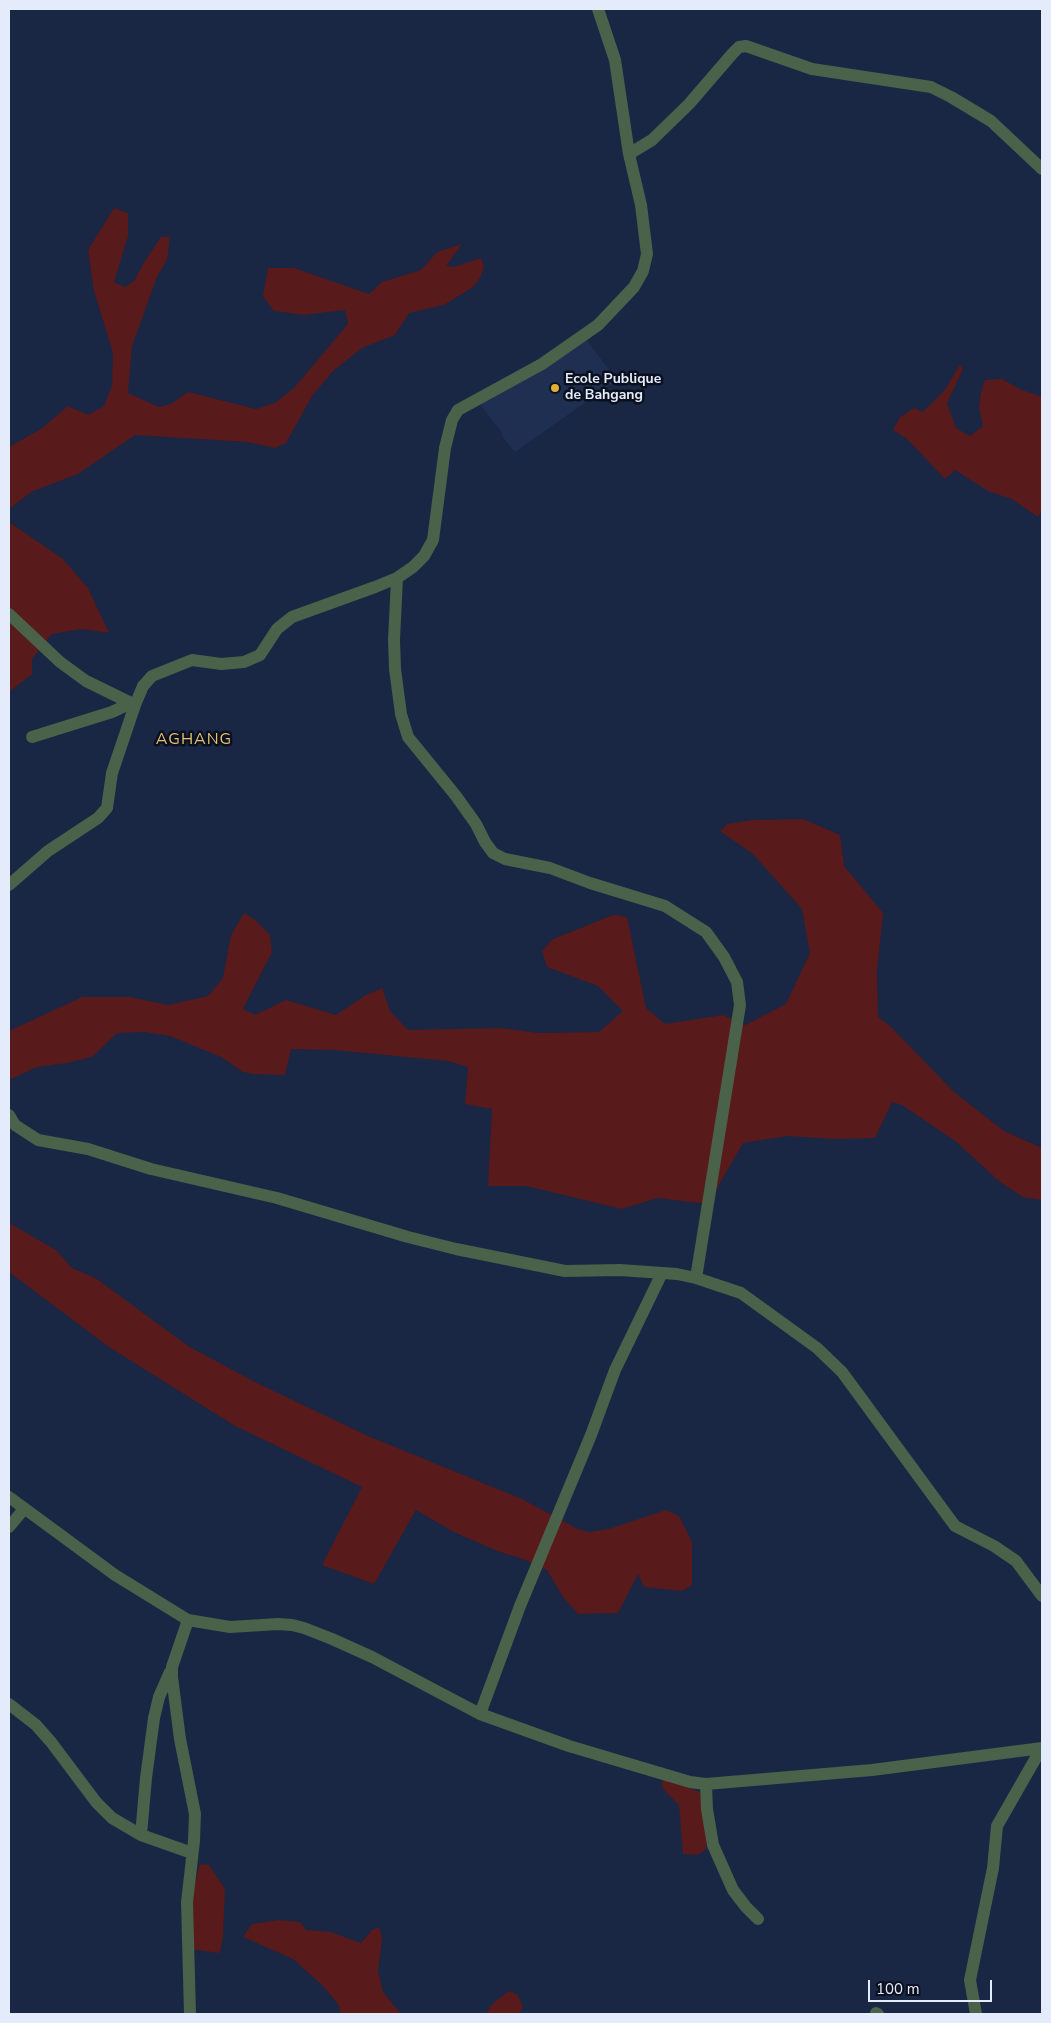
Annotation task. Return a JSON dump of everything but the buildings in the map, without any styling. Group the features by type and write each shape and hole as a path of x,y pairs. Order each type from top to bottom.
{"street":[{"path":"9,885 48,851 98,818 106,808 112,774 133,704 143,686 152,676 192,660 221,664 244,662 260,654 277,629 292,617 397,578 413,568 424,556 433,540 445,448 452,420 458,410 542,364 598,325 634,287 643,271 647,254 641,205 629,154 615,60 598,9"},
{"path":"629,154 652,140 689,104 738,47 746,46 812,69 931,87 952,97 990,121 1042,168"},
{"path":"397,578 394,640 395,669 401,714 408,737 456,796 476,824 493,853 505,859 550,868 590,883 665,906 706,932 724,957 736,982 740,1005 696,1278"},
{"path":"9,614 60,662 86,681 133,704"},
{"path":"32,737 133,704"},
{"path":"9,1115 15,1125 38,1140 88,1149 151,1169 277,1198 456,1249 565,1271 620,1270 696,1278 741,1293 817,1348 842,1372 955,1526 994,1546 1016,1561 1042,1596"},
{"path":"480,1714 507,1640 591,1435 615,1370 662,1273"},
{"path":"9,1497 115,1576 188,1620 230,1627 278,1624 304,1628 372,1657 480,1714 569,1746 690,1782 706,1784 872,1770 1042,1748"},
{"path":"9,1527 24,1509"},
{"path":"141,1835 154,1718 188,1620"},
{"path":"172,1668 173,1698 195,1814 187,1902 190,2014"},
{"path":"9,1704 41,1731 96,1802 112,1818 141,1835 192,1853"},
{"path":"976,2014 970,1980 995,1861 997,1826 1042,1748"},
{"path":"706,1784 706,1810 713,1845 733,1890 758,1919"}],"shaded area":[{"path":"114,208 128,213 128,236 114,282 125,287 134,281 161,237 170,237 167,260 157,277 132,346 128,393 159,407 171,404 188,392 256,409 275,403 294,388 348,324 345,310 304,315 274,311 263,296 268,268 294,268 369,294 382,282 421,270 437,252 462,244 446,266 454,267 481,258 484,267 480,278 473,287 444,305 409,313 395,335 362,348 333,371 312,396 286,443 275,448 247,442 135,435 78,474 33,491 9,509 9,447 41,429 68,406 88,415 104,406 112,386 113,353 94,291 88,250"},
{"name":"Ecole Publique de Bahgang","path":"585,338 617,380 515,452 479,403"},
{"path":"960,364 963,369 947,403 956,428 970,436 983,426 979,408 985,380 1002,379 1020,389 1042,397 1042,510 1038,517 1012,499 988,491 955,470 945,479 907,439 893,430 900,417 914,408 923,412 945,390"},
{"path":"9,522 63,559 88,588 109,633 82,629 52,634 32,659 32,674 9,692"},
{"path":"803,819 840,835 844,866 883,913 877,971 878,1017 890,1026 954,1092 1004,1131 1042,1148 1042,1200 1023,1197 1000,1182 955,1141 902,1105 892,1102 875,1138 836,1139 787,1136 743,1143 708,1204 657,1198 622,1209 526,1186 488,1186 492,1109 465,1104 468,1067 448,1061 334,1050 291,1049 285,1075 253,1074 243,1072 221,1057 170,1036 145,1032 117,1033 92,1057 37,1067 9,1080 9,1031 82,997 130,997 168,1005 208,996 223,978 231,935 244,913 254,919 270,935 272,952 243,1009 255,1015 286,1000 336,1015 366,995 382,988 390,1011 408,1030 501,1028 538,1033 599,1032 623,1011 598,986 547,967 542,951 553,939 613,915 627,917 646,1008 665,1024 723,1015 745,1025 786,1004 810,953 802,909 753,854 720,831 727,824 753,820"},
{"path":"9,1223 56,1250 72,1268 97,1279 188,1346 255,1382 368,1436 522,1499 578,1529 589,1532 609,1529 666,1510 679,1516 692,1542 692,1585 682,1591 644,1587 638,1574 618,1613 578,1614 563,1597 547,1570 454,1532 416,1510 374,1584 322,1565 362,1487 235,1426 109,1347 9,1272"},
{"path":"664,1779 700,1792 707,1823 706,1849 698,1855 683,1854 679,1805 665,1791 661,1784"},
{"path":"200,1864 209,1865 225,1889 223,1936 220,1953 189,1949 193,1889"},
{"path":"279,1920 300,1922 306,1930 331,1932 361,1943 373,1929 380,1928 382,1940 378,1971 383,1992 401,2014 341,2014 338,2004 322,1985 293,1959 243,1937 252,1924"},
{"path":"509,1991 518,1995 523,2007 519,2014 486,2014 492,2004"}],"place":[{"name":"Ecole Publique de Bahgang","path":"555,388"}],"district":[{"name":"AGHANG","path":"194,740"}]}
